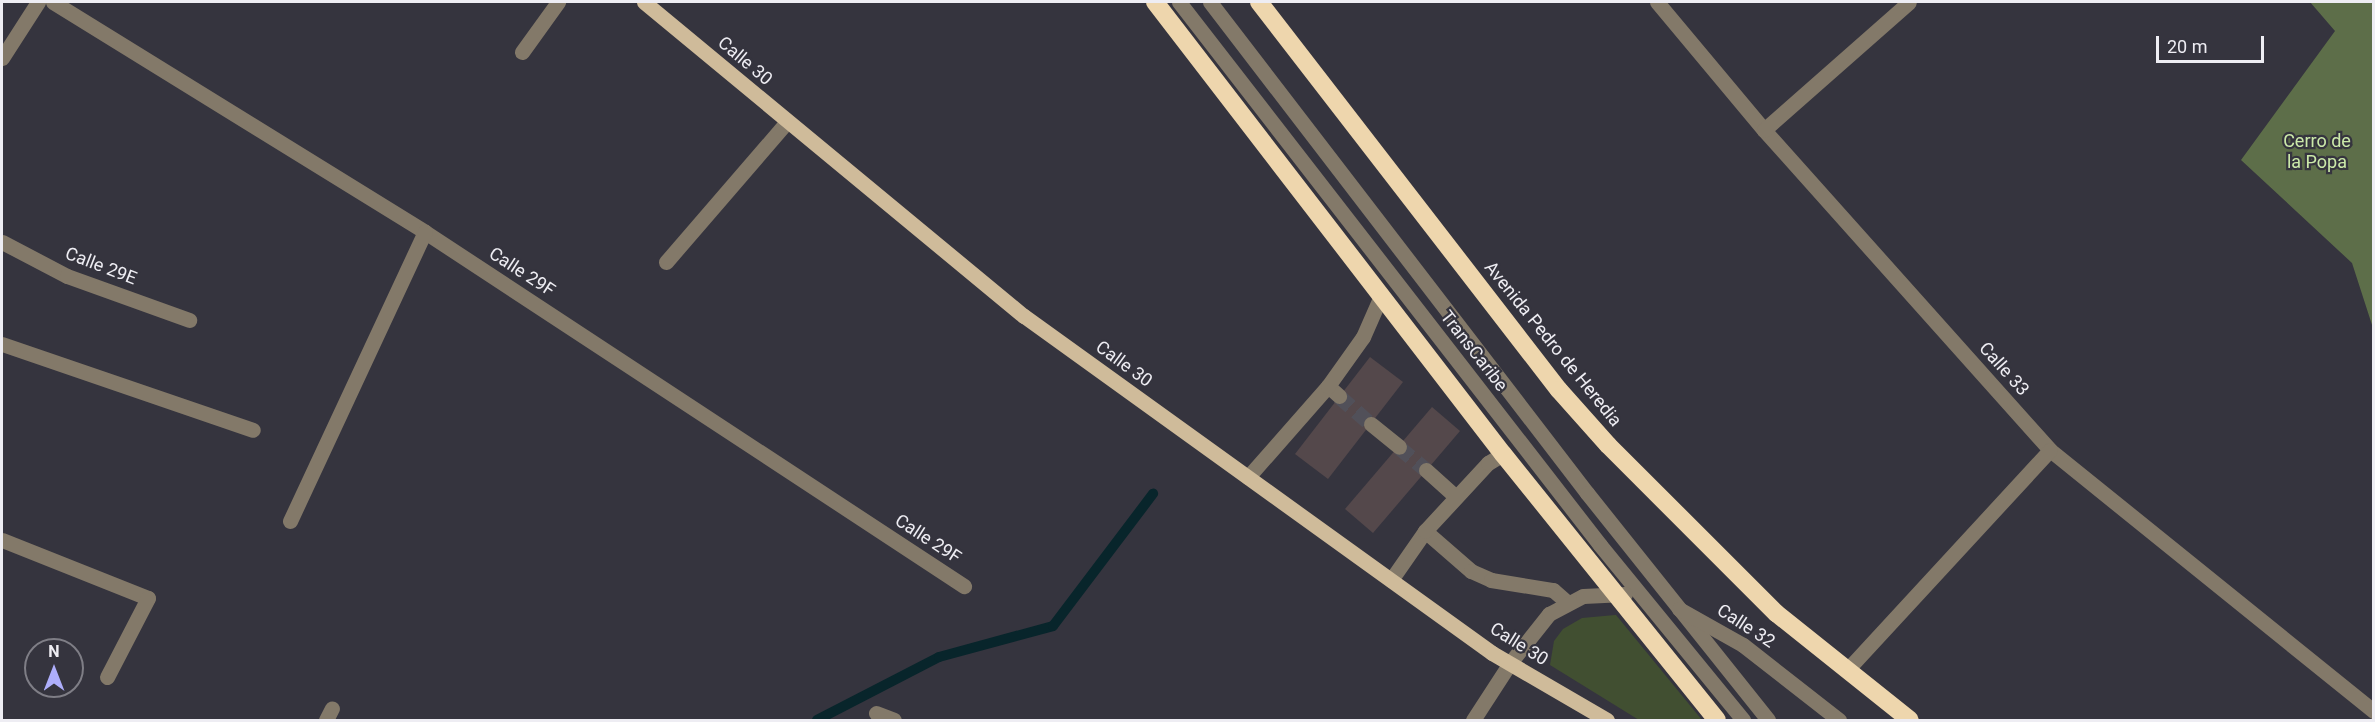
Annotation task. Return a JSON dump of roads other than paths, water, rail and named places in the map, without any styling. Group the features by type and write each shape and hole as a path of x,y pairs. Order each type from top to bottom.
{"highway":[{"path":"1155,2 1503,454 1718,720"},
{"name":"Avenida Pedro de Heredia","path":"1259,2 1559,390 1731,571 1847,670 1910,720"}],"main road":[{"name":"Calle 30","path":"644,2 1024,316 1510,663 1607,720"}],"street":[{"path":"3,51 38,2"},
{"name":"Calle 29F","path":"53,2 425,232 964,586"},
{"path":"522,52 558,2"},
{"name":"TransCaribe","path":"1179,2 1641,596 1743,720"},
{"name":"TransCaribe","path":"1210,2 1676,608 1768,720"},
{"name":"Calle 33","path":"1656,2 1764,130 2050,450 2373,711"},
{"path":"1764,130 1909,2"},
{"path":"666,262 788,122"},
{"path":"290,521 425,232"},
{"name":"Calle 29E","path":"2,242 67,276 189,320"},
{"path":"1248,477 1334,391 1363,337 1381,296"},
{"path":"2,344 253,430"},
{"path":"1371,424 1399,447"},
{"path":"1847,670 2050,450"},
{"path":"1391,580 1425,531 1456,497 1503,454"},
{"path":"1426,470 1456,497"},
{"path":"1425,531 1471,571 1491,580 1553,590 1568,603"},
{"path":"2,540 148,598 107,677"},
{"name":"Calle 32","path":"1473,720 1539,623 1568,603 1583,596 1616,593 1641,596 1676,608 1743,645 1839,720"},
{"path":"876,713 894,720"}],"waterway":[{"path":"817,720 939,657 1053,626 1153,494"}],"tunnel":[{"path":"1339,396 1371,424"},
{"path":"1399,447 1426,470"}],"park label":[{"name":"Cerro de la Popa","path":"2317,152"}]}
